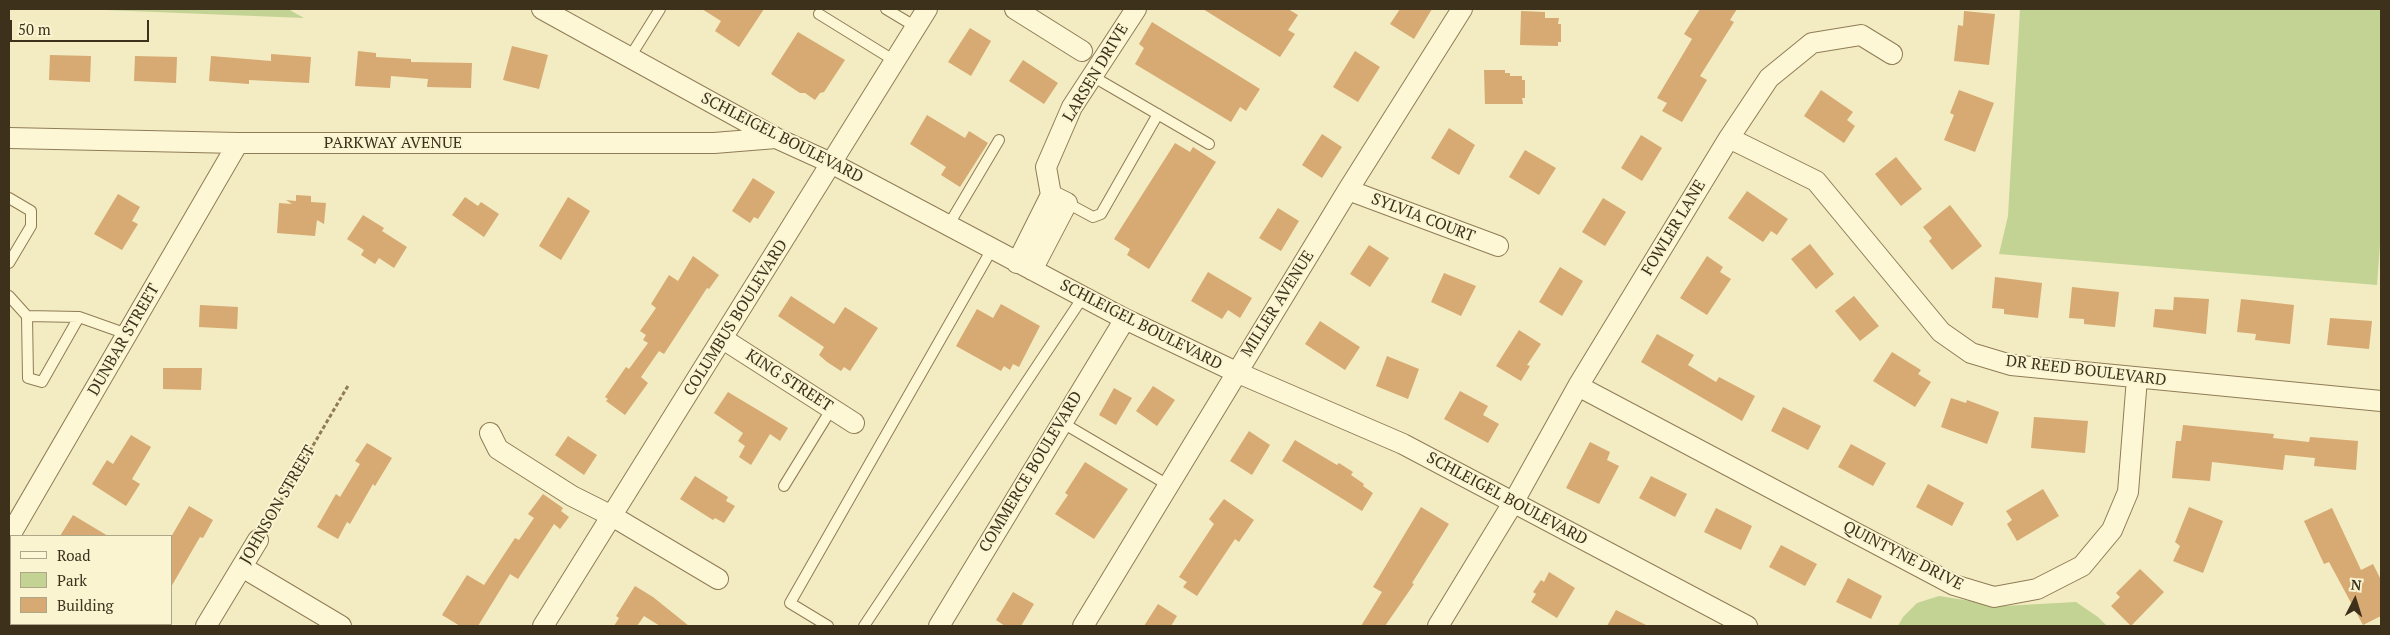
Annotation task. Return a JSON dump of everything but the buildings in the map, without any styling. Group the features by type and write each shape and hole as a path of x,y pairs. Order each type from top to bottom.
{"street":[{"name":"SCHLEIGEL BOULEVARD","path":"542,9 776,138 831,163 1125,319 1236,372 1402,444 1748,626"},
{"name":"COLUMBUS BOULEVARD","path":"542,626 723,339 927,9"},
{"path":"1015,9 1082,51"},
{"name":"LARSEN DRIVE","path":"1059,199 1046,167 1072,107 1136,9"},
{"name":"MILLER AVENUE","path":"1082,626 1348,190 1462,9"},
{"name":"FOWLER LANE","path":"1438,626 1513,503 1578,386 1729,138 1769,78 1812,43 1861,35 1892,54"},
{"name":"PARKWAY AVENUE","path":"9,138 238,143 714,143 776,138"},
{"name":"DR REED BOULEVARD","path":"1729,138 1816,182 1941,332 1971,352 2011,365 2381,401"},
{"name":"DUNBAR STREET","path":"10,535 238,143"},
{"name":"SYLVIA COURT","path":"1348,190 1498,246"},
{"path":"1025,266 1059,199"},
{"name":"COMMERCE BOULEVARD","path":"939,626 1125,319"},
{"name":"KING STREET","path":"723,339 854,423"},
{"name":"QUINTYNE DRIVE","path":"1578,386 1954,585 1994,596 2037,589 2082,566 2112,530 2128,492 2137,378"},
{"path":"490,433 498,449 572,496 612,516 718,579"},
{"name":"JOHNSON STREET","path":"206,626 258,540"},
{"path":"242,567 342,626"}],"lane":[{"path":"630,57 660,9"},
{"path":"886,9 916,27"},
{"path":"819,14 895,61"},
{"path":"1092,76 1209,144"},
{"path":"1059,199 1093,217 1101,214 1158,114"},
{"path":"948,226 999,140"},
{"path":"9,198 31,211 32,226 9,263"},
{"path":"828,626 790,603 992,249"},
{"path":"9,296 27,316 28,378 42,382 79,317"},
{"path":"864,626 1083,297"},
{"path":"27,316 79,317 127,334"},
{"path":"784,486 832,408"},
{"path":"1061,422 1168,485"}],"path":[{"name":"JOHNSON STREET","path":"258,540 349,384"}],"green space":[{"path":"81,9 288,9 304,18"},
{"path":"2020,9 2381,9 2381,231 2377,285 1999,254 2008,216"},
{"path":"1939,596 2003,606 2076,602 2098,617 2107,626 1898,626 1903,617 1917,603"}]}
